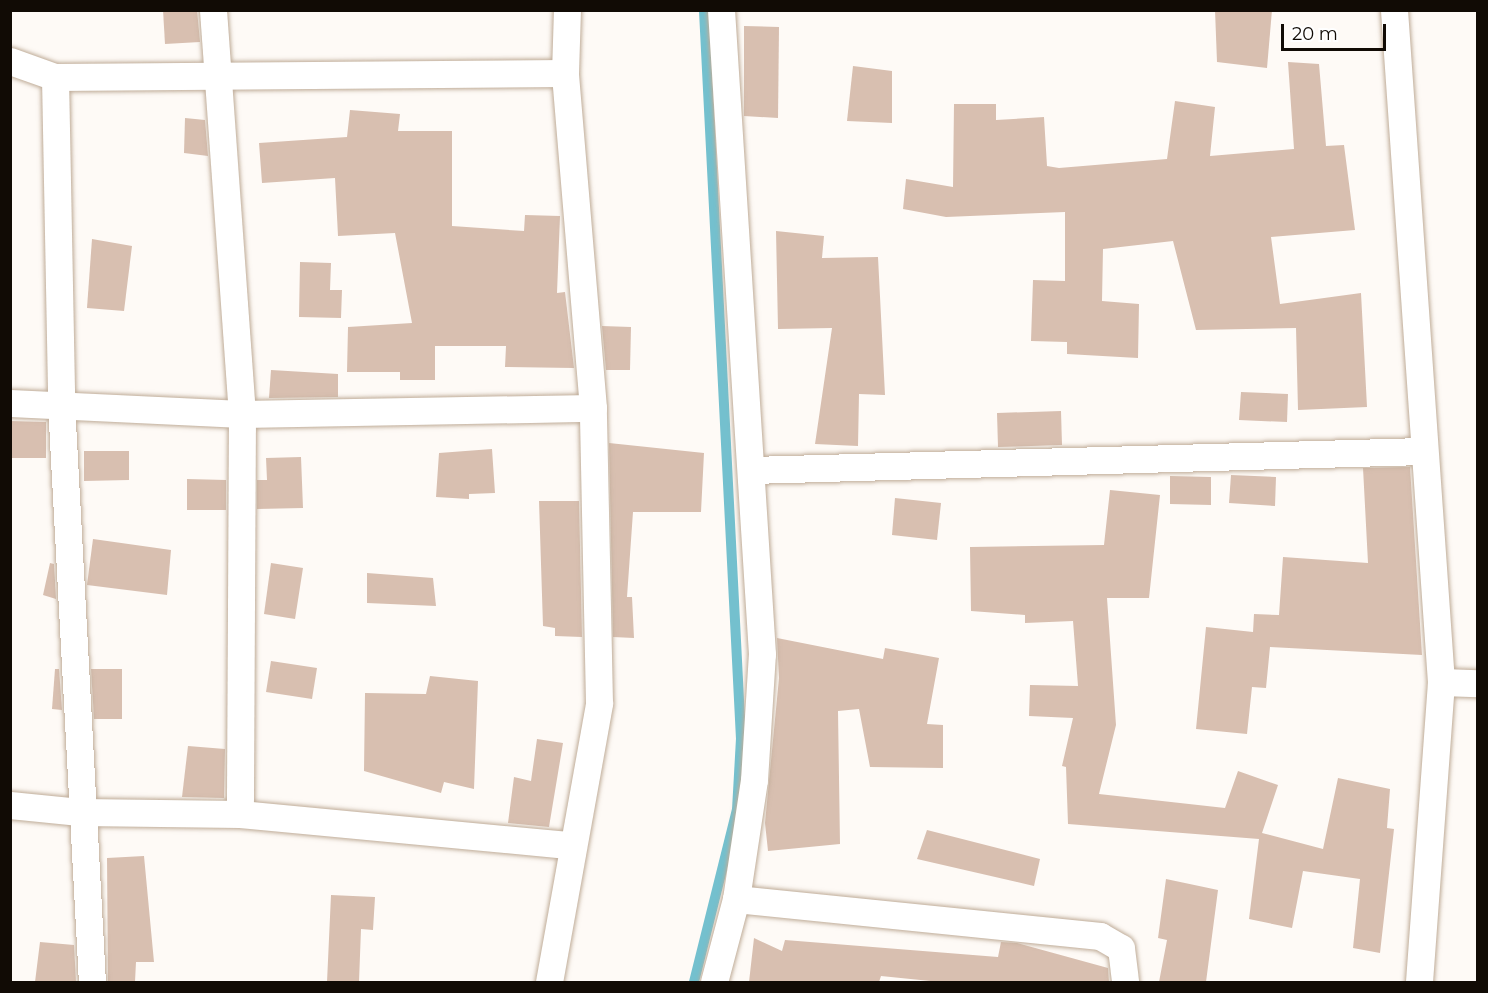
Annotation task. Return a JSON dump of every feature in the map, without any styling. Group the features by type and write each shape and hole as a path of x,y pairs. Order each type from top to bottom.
{"street":[{"path":"213,10 213,72 242,414 240,814"},
{"path":"549,982 571,845 598,703 593,408 566,73 567,10"},
{"path":"714,982 736,899 754,780 762,654 721,10"},
{"path":"1394,10 1441,682 1419,982"},
{"path":"10,61 54,77 213,72 566,73"},
{"path":"54,77 61,403 80,812 92,982"},
{"path":"10,403 61,403 242,414 593,408"},
{"path":"751,470 1424,452"},
{"path":"1441,682 1478,683"},
{"path":"10,805 80,812 240,814 571,845"},
{"path":"736,899 1100,936 1121,948 1125,982"}],"building":[{"path":"163,10 197,10 200,42 165,44"},
{"path":"1215,10 1272,10 1267,68 1217,62"},
{"path":"744,26 779,27 778,118 744,116"},
{"path":"1288,62 1319,64 1326,146 1344,145 1355,230 1271,237 1280,304 1361,293 1367,407 1298,410 1296,328 1196,330 1173,241 1103,249 1102,301 1139,304 1138,358 1067,354 1067,342 1031,341 1033,280 1065,281 1065,212 946,217 903,209 906,179 953,187 954,104 996,104 996,120 1044,117 1047,166 1059,168 1167,159 1175,101 1215,107 1210,156 1294,149"},
{"path":"853,66 892,71 892,123 847,121"},
{"path":"350,110 400,114 398,131 452,131 452,226 524,231 525,215 560,216 557,293 565,292 574,368 505,367 506,346 435,346 435,380 400,380 400,372 347,372 348,327 412,323 395,233 338,236 335,178 262,183 259,143 347,137"},
{"path":"185,118 205,120 208,156 184,153"},
{"path":"776,231 824,236 822,258 878,257 885,395 859,394 858,446 815,444 832,328 778,329"},
{"path":"92,239 132,246 124,311 87,308"},
{"path":"300,262 331,263 330,290 342,290 341,318 299,317"},
{"path":"602,326 631,327 630,370 606,370"},
{"path":"271,370 338,374 338,397 269,398"},
{"path":"1241,392 1288,394 1287,422 1239,420"},
{"path":"1061,411 1062,445 998,447 997,413"},
{"path":"10,421 46,422 46,458 10,458"},
{"path":"609,443 704,453 701,512 633,512 627,597 632,597 634,638 613,637"},
{"path":"492,449 495,493 469,494 469,499 436,497 439,453"},
{"path":"84,451 129,451 129,480 84,481"},
{"path":"301,457 303,508 257,509 257,480 267,480 266,458"},
{"path":"1410,467 1422,655 1270,647 1266,688 1252,687 1247,734 1196,729 1206,627 1253,632 1254,614 1279,615 1283,557 1368,563 1363,468"},
{"path":"1231,475 1276,477 1275,506 1229,503"},
{"path":"1170,476 1211,477 1211,505 1170,504"},
{"path":"187,479 226,480 226,510 187,510"},
{"path":"1110,490 1160,495 1149,598 1107,598 1116,725 1099,794 1225,808 1238,771 1278,785 1262,833 1323,849 1338,778 1390,789 1387,828 1394,829 1380,953 1353,948 1360,879 1303,871 1292,928 1249,919 1259,839 1068,824 1066,767 1062,766 1073,718 1029,716 1030,685 1078,686 1073,621 1025,623 1025,615 971,611 970,547 1104,545"},
{"path":"895,498 941,503 937,540 892,535"},
{"path":"539,501 579,501 582,637 555,636 555,628 543,626"},
{"path":"93,539 171,550 167,595 87,585"},
{"path":"50,563 54,564 56,599 43,595"},
{"path":"271,563 303,568 295,619 264,614"},
{"path":"367,573 433,578 436,606 367,603"},
{"path":"777,638 883,659 885,648 939,658 927,724 943,725 943,768 870,767 859,709 838,711 840,844 768,851 765,823 779,678"},
{"path":"271,661 317,668 312,699 266,692"},
{"path":"55,669 59,669 62,710 52,709"},
{"path":"91,669 122,669 122,719 94,719"},
{"path":"430,676 478,681 474,789 444,782 441,793 364,771 365,693 426,694"},
{"path":"537,739 563,743 549,827 508,823 514,777 531,781"},
{"path":"188,746 225,749 224,798 182,797"},
{"path":"927,830 1040,859 1034,886 917,859"},
{"path":"144,856 154,962 136,962 135,982 108,982 107,858"},
{"path":"1166,879 1218,890 1206,982 1159,982 1167,940 1158,938"},
{"path":"331,895 375,897 373,930 361,929 359,982 327,982"},
{"path":"754,938 782,951 785,940 998,957 1001,942 1017,943 1108,968 1109,982 940,982 881,976 879,982 749,982"},
{"path":"40,942 74,945 76,982 35,982"}],"waterway":[{"path":"694,982 737,810 741,739 704,10"}]}
